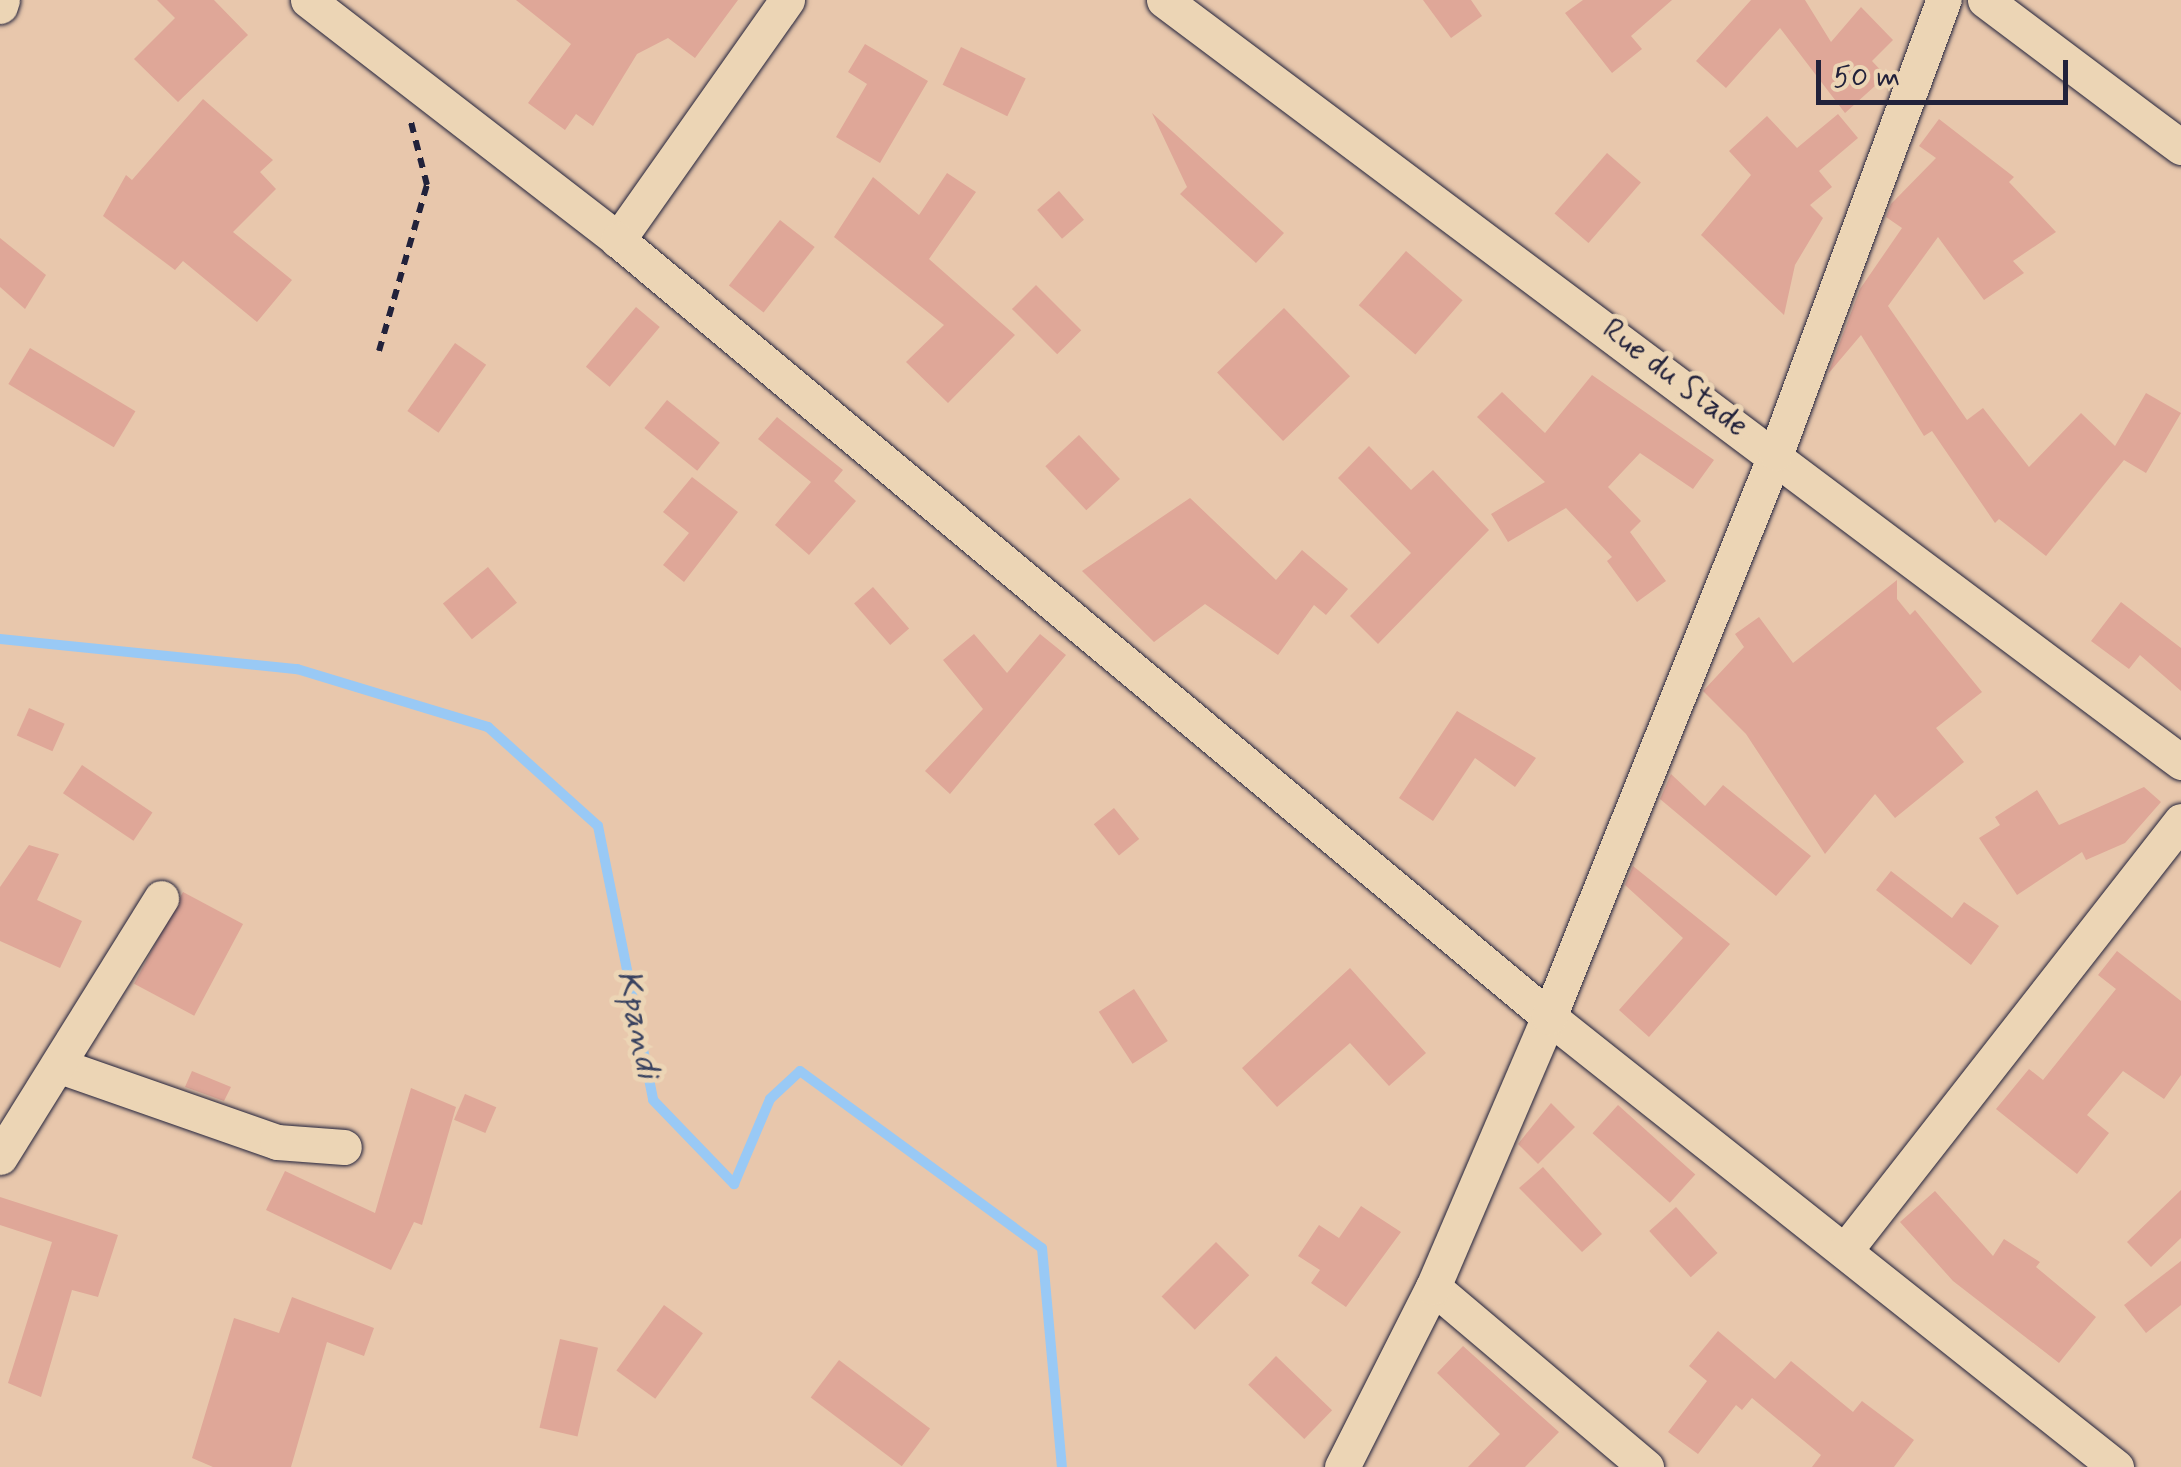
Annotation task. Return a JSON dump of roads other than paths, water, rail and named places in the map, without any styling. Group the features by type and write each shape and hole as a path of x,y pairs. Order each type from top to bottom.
{"street":[{"path":"308,0 618,240 1550,1017 1847,1248 2116,1467"},
{"path":"618,240 786,0"},
{"name":"Rue du Stade","path":"1164,0 1776,453 2181,762"},
{"path":"1342,1467 1433,1287 1550,1017 1776,453 1944,0"},
{"path":"1985,0 2181,147"},
{"path":"1847,1248 2181,821"},
{"path":"0,1157 161,898"},
{"path":"60,1066 277,1142 344,1147"},
{"path":"1433,1287 1646,1467"}],"waterway":[{"name":"Kpandi","path":"0,639 297,669 488,727 598,826 653,1100 734,1184 770,1099 800,1071 1042,1248 1062,1467"}]}
